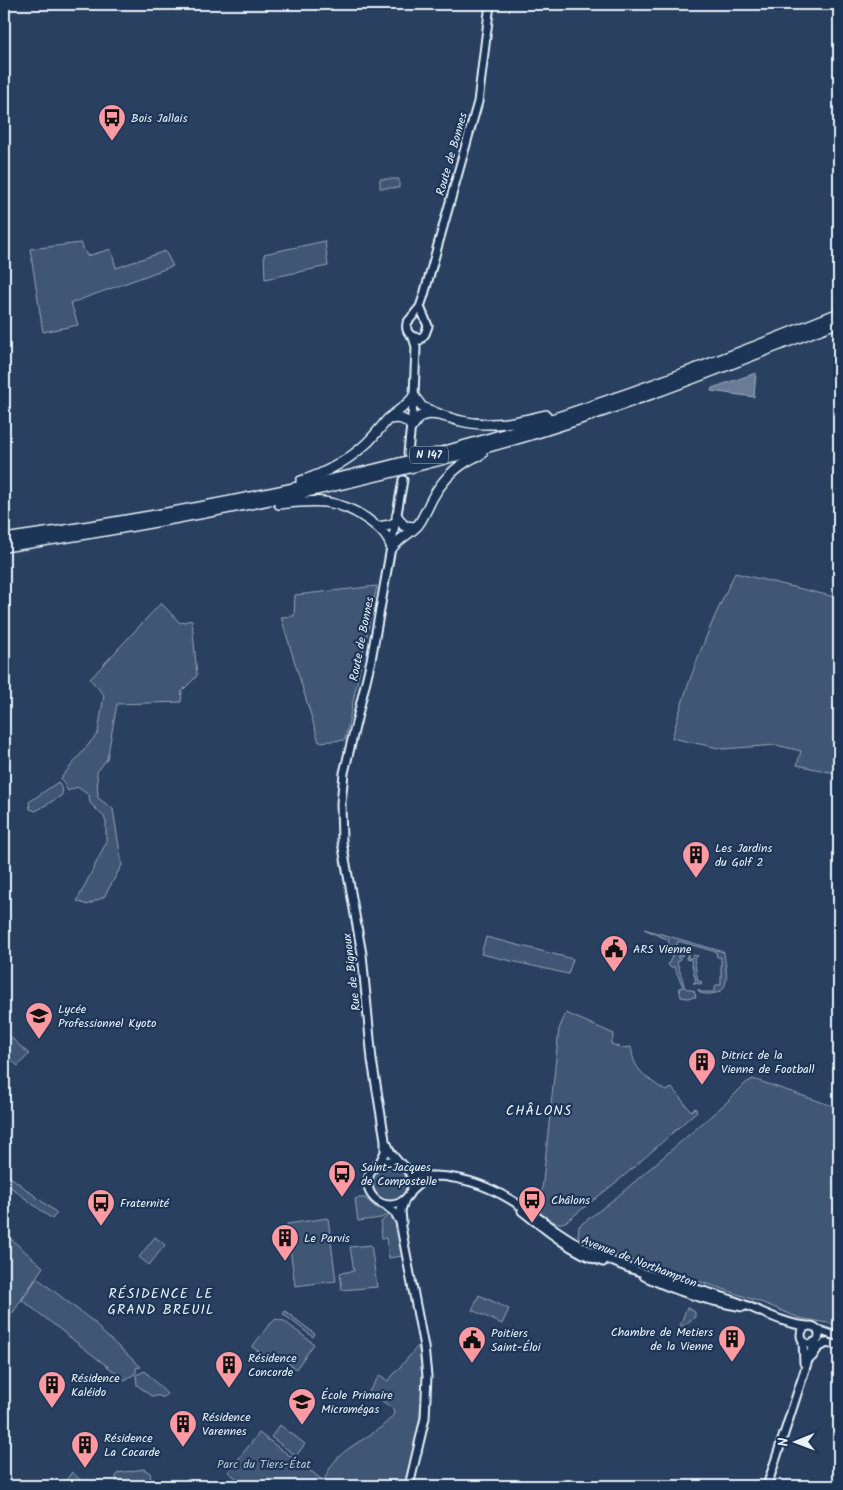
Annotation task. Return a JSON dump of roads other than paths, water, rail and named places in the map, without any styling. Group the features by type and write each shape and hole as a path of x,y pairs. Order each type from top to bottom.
{"highway":[{"name":"N 147","path":"4,539 260,498 505,434 697,368 839,313"},
{"name":"N 147","path":"4,547 80,536 260,498 396,472 526,436 664,389 839,322"},
{"path":"392,548 386,535 378,527 353,510 339,504 310,500 268,505 260,498 339,464 369,441 389,419 409,404 414,396 422,407 446,417"},
{"path":"389,419 401,418 406,420 412,427 416,420 423,415 429,414 476,424 493,425 513,423 565,410 573,412"},
{"path":"392,548 395,543 416,527 441,484 459,466 472,458 521,442 526,436"},
{"path":"378,527 390,525 396,519 404,526 416,527"}],"street":[{"name":"Route de Bonnes","path":"412,316 420,307 478,102 490,4"},
{"path":"416,347 428,326 420,307"},
{"path":"408,453 412,427 416,347 413,337 406,327 412,316 420,316 424,319"},
{"path":"413,337 422,337"},
{"name":"Route de Bonnes","path":"341,802 344,773 371,660 403,480"},
{"name":"Rue de Bignoux","path":"341,802 342,842 362,954 372,1060 385,1140 385,1151 379,1164"},
{"name":"Rue de Bignoux","path":"385,1140 400,1164"},
{"path":"406,1252 401,1214 408,1196 411,1180 407,1170 400,1164 392,1162 379,1164 371,1173 368,1186 373,1198 385,1205 398,1218 406,1252 428,1376 425,1418 409,1486"},
{"name":"Avenue de Northampton","path":"407,1170 418,1175 474,1182 516,1202 577,1244 606,1259 722,1304 758,1310"},
{"name":"Avenue de Northampton","path":"408,1196 423,1181 445,1177"},
{"path":"385,1205 395,1205 408,1196"},
{"name":"Avenue de Northampton","path":"686,1290 738,1302 781,1319 807,1326"},
{"name":"Avenue de Northampton","path":"781,1319 802,1338"},
{"path":"796,1397 805,1361 802,1330 807,1326 813,1326 818,1330 839,1337"},
{"path":"767,1486 796,1397 819,1335 818,1330"},
{"path":"802,1338 808,1343 839,1345"},
{"path":"796,1397 814,1353 820,1346 827,1343"}],"place":[{"name":"Bois Jallais","path":"112,142"},
{"name":"Les Jardins du Golf 2","path":"696,879"},
{"name":"ARS Vienne","path":"614,973"},
{"name":"Lycée Professionnel Kyoto","path":"39,1040"},
{"name":"Ditrict de la Vienne de Football","path":"702,1086"},
{"name":"Saint-Jacques de Compostelle","path":"342,1198"},
{"name":"Châlons","path":"532,1224"},
{"name":"Fraternité","path":"101,1227"},
{"name":"Le Parvis","path":"285,1262"},
{"name":"Chambre de Metiers de la Vienne","path":"732,1363"},
{"name":"Poitiers Saint-Éloi","path":"472,1364"},
{"name":"Résidence Concorde","path":"229,1389"},
{"name":"Résidence Kaléido","path":"52,1409"},
{"name":"École Primaire Micromégas","path":"302,1426"},
{"name":"Résidence Varennes","path":"183,1448"},
{"name":"Résidence La Cocarde","path":"85,1469"}],"district":[{"name":"CHÂLONS","path":"539,1111"},
{"name":"RÉSIDENCE LE GRAND BREUIL","path":"161,1302"}],"park label":[{"name":"Parc du Tiers-État","path":"264,1464"}]}
